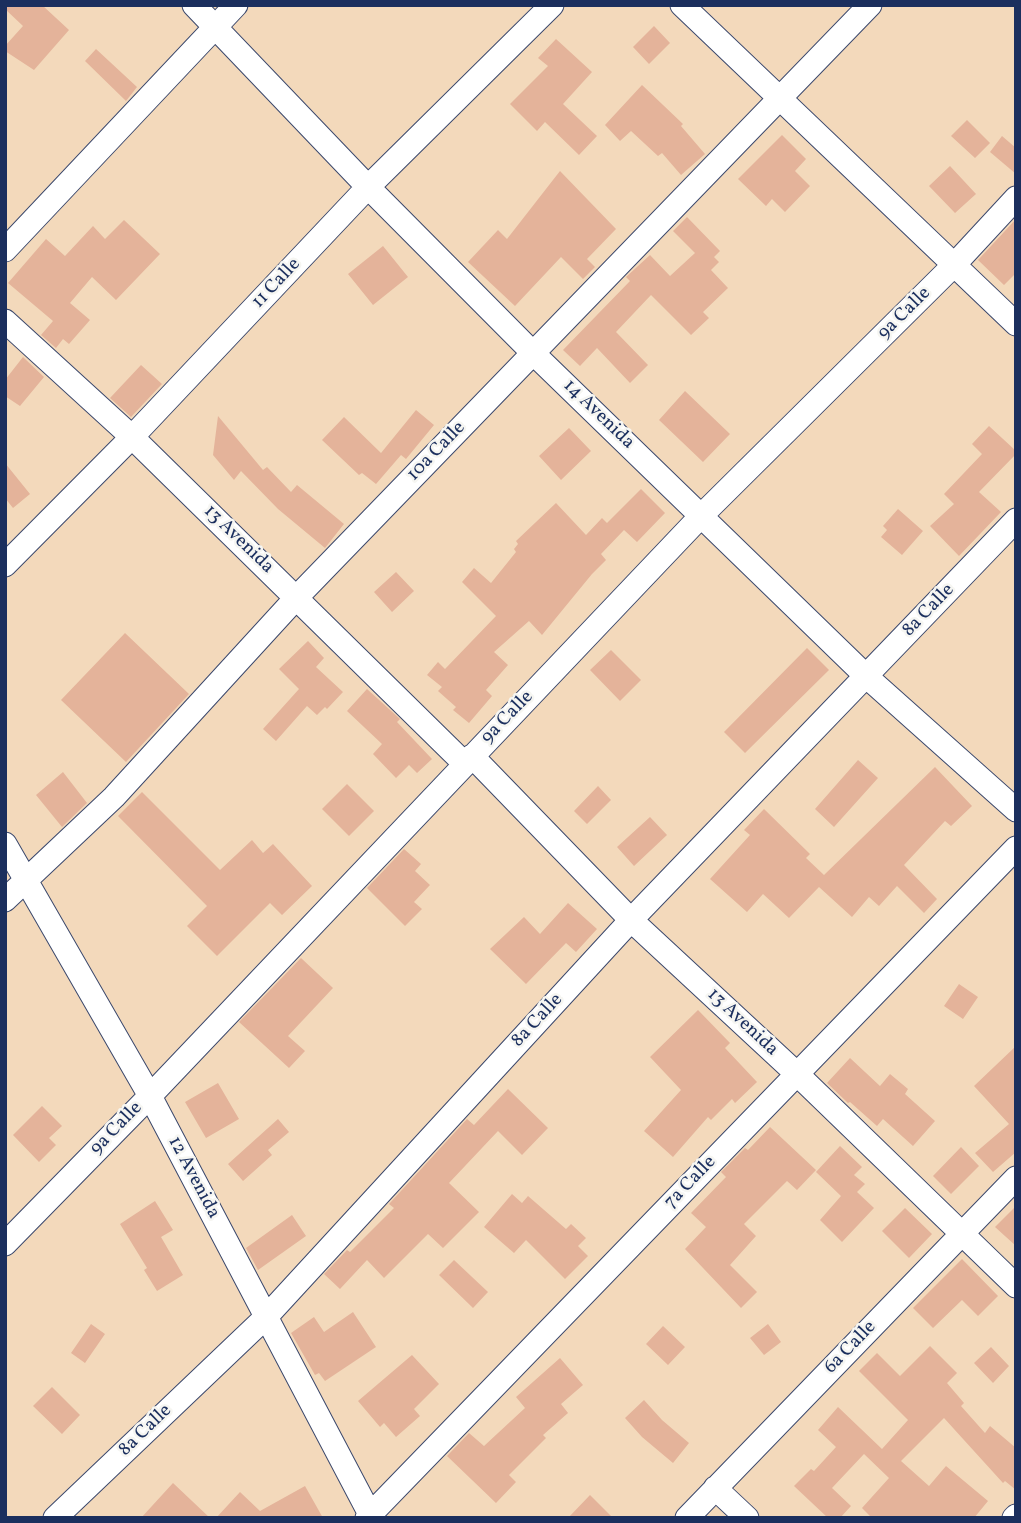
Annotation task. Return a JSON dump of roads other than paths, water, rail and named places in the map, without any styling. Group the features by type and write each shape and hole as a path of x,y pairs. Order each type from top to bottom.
{"street":[{"name":"14 Avenida","path":"194,5 368,187 533,353 867,677 1016,810"},
{"path":"5,250 236,5"},
{"name":"11 Calle","path":"5,565 132,437 368,187 552,5"},
{"path":"682,5 1016,324"},
{"name":"10a Calle","path":"5,900 114,797 297,597 870,5"},
{"name":"9a Calle","path":"5,1244 150,1096 702,515 954,265 1016,198"},
{"name":"13 Avenida","path":"5,321 132,437 631,920 797,1074 1016,1286"},
{"name":"8a Calle","path":"55,1518 266,1317 631,920 1016,520"},
{"name":"12 Avenida","path":"5,844 150,1096 370,1517"},
{"name":"7a Calle","path":"370,1517 1016,848"},
{"name":"6a Calle","path":"687,1518 1016,1178"},
{"path":"715,1488 747,1518"}]}
